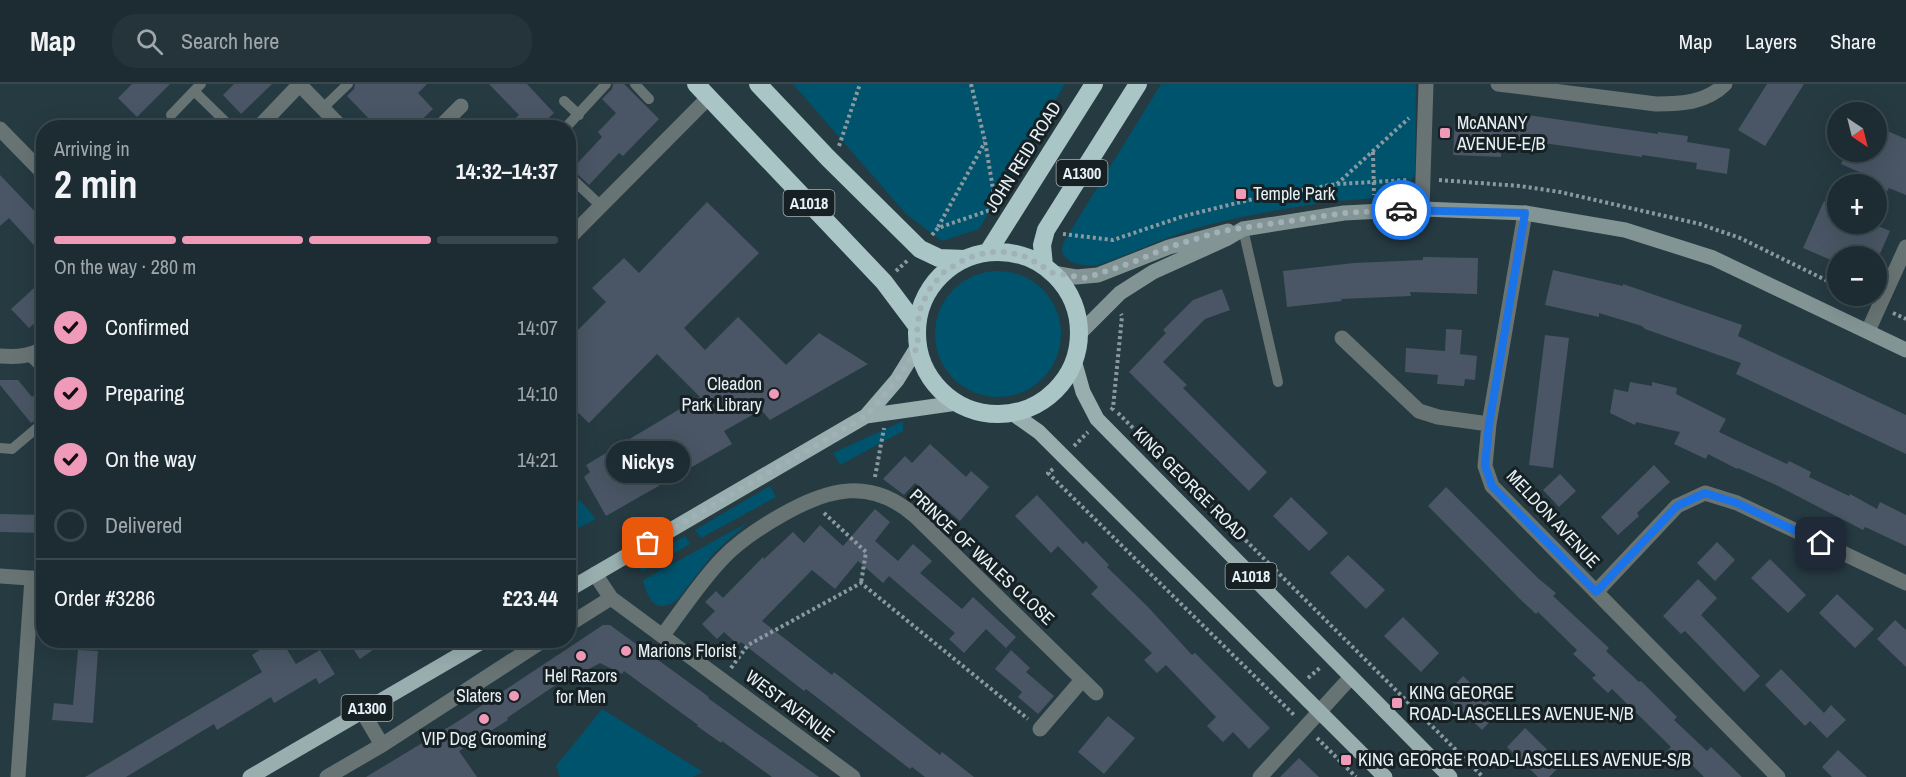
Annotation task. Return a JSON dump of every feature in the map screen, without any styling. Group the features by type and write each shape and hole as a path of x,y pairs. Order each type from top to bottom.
{"highway":[{"name":"A1018","path":"696,84 884,282 917,326"},
{"name":"A1018","path":"758,84 828,158 920,249 939,258 965,259"},
{"name":"JOHN REID ROAD","path":"988,252 1094,84"},
{"name":"A1300","path":"1049,269 1042,245 1046,230 1138,84"},
{"path":"988,252 1008,252 1027,257 1049,269 1067,290 1076,311 1079,334 1074,360 1060,385 1039,403 1012,413 993,414 974,410 957,403 942,392 931,379 918,346 917,326 921,306 931,287 944,272 965,259 988,252"}],"main road":[{"path":"576,585 866,416 897,380 918,346"},
{"name":"KING GEORGE ROAD","path":"1074,360 1083,392 1097,419 1450,777"},
{"path":"866,416 957,403"},
{"name":"A1018","path":"1012,413 1039,432 1386,777"},
{"name":"A1300","path":"250,777 471,648"}],"street":[{"path":"1422,209 1426,84"},
{"path":"1498,84 1656,104 1680,104 1702,99 1725,84"},
{"path":"266,120 299,85 334,120"},
{"path":"576,231 709,97"},
{"path":"447,120 461,105"},
{"path":"0,129 36,166"},
{"path":"1049,269 1076,277 1098,275 1169,247 1222,231 1344,213 1422,209 1525,213 1625,230 1713,258 1906,350"},
{"name":"MELDON AVENUE","path":"1525,213 1489,424 1485,466 1492,486 1779,777"},
{"path":"1079,334 1120,293 1153,272 1227,239 1243,229"},
{"path":"1868,331 1906,247"},
{"path":"1342,338 1419,411 1438,417 1489,424"},
{"path":"0,356 21,357 36,352"},
{"name":"PRINCE OF WALES CLOSE","path":"663,635 720,561 750,534 828,493 848,490 873,493 884,495 900,503 915,516 1096,693"},
{"path":"1596,592 1677,506 1705,493 1737,503 1906,583"},
{"name":"WEST AVENUE","path":"595,574 611,598 853,777"},
{"path":"0,576 36,578"},
{"path":"18,777 36,598"},
{"path":"576,620 611,598"},
{"path":"327,777 382,745 532,648"},
{"path":"1260,777 1351,677"},
{"path":"1040,729 1082,680"},
{"path":"362,711 382,745"}],"lane":[{"path":"322,108 348,84"},
{"path":"573,120 606,84"},
{"path":"635,84 649,99"},
{"path":"171,115 197,87 225,120"},
{"path":"564,101 579,115"},
{"path":"576,183 601,206"},
{"path":"1243,229 1278,382"},
{"path":"0,346 0,356"},
{"path":"0,448 12,449 36,429"}],"path":[{"path":"971,84 985,141 996,208"},
{"path":"1064,234 1113,240 1204,210 1337,184 1425,104"},
{"path":"985,141 938,228 996,208 1002,198"},
{"path":"1373,151 1375,211"},
{"path":"884,282 920,249"},
{"path":"1113,300 1122,316 1113,408 1483,777"},
{"path":"873,493 887,413"},
{"path":"810,501 866,552 861,583"},
{"path":"722,680 748,645 861,583"},
{"path":"861,583 1040,729"},
{"path":"1280,701 1348,643"},
{"path":"1401,728 1417,712"},
{"path":"1355,776 1369,761"}],"shaded area":[{"path":"793,84 1065,84 979,229 942,241 906,214"},
{"path":"1161,84 1416,84 1415,173 1410,183 1391,194 1295,207 1227,220 1181,233 1098,265 1082,265 1071,261 1063,254 1062,248 1065,240"},
{"path":"998,271 1022,276 1042,290 1056,310 1061,334 1056,358 1042,378 1022,392 998,397 974,392 954,378 940,358 935,334 940,310 954,290 974,276"},
{"path":"903,421 903,431 840,465 833,453"},
{"path":"770,486 776,497 701,538 695,530"},
{"path":"580,500 596,519 576,529 576,504"},
{"path":"747,523 714,553 677,600 664,606 658,606 650,599 643,580"},
{"path":"685,536 690,544 642,572 638,564"},
{"path":"602,709 703,772 692,777 560,777 556,766"}],"building":[{"path":"132,84 170,84 137,117 118,98"},
{"path":"234,84 272,84 241,114 223,95"},
{"path":"355,84 427,84 418,93 433,109 421,120 370,120 347,96 354,89"},
{"path":"489,84 527,84 554,113 547,120 514,120 519,115"},
{"path":"613,84 624,84 659,119 623,156 619,153 589,185 576,173 576,165 602,137 598,132 616,113 602,99 612,89"},
{"path":"1767,84 1804,84 1765,146 1738,130"},
{"path":"1520,114 1658,134 1658,132 1688,136 1687,142 1730,149 1727,174 1696,169 1697,163 1502,137 1501,157 1453,155 1455,120 1519,122"},
{"path":"1887,131 1906,139 1906,195 1889,188 1887,191 1887,174 1864,174 1841,164 1842,162 1887,162"},
{"path":"0,175 36,213 36,247 9,218 0,226"},
{"path":"1824,201 1827,202 1827,234 1887,234 1887,230 1890,231 1883,246 1827,246 1827,258 1803,248"},
{"path":"707,202 759,253 684,328 705,350 738,317 786,365 819,333 868,364 770,420 761,410 724,431 732,444 606,516 584,477 590,472 586,465 700,397 657,354 589,423 576,411 576,332 606,302 592,288 624,258 639,273"},
{"path":"1423,257 1478,258 1477,294 1410,292 1411,296 1341,299 1342,301 1287,307 1283,271 1354,263 1423,260"},
{"path":"1553,270 1623,286 1623,284 1742,325 1738,336 1906,415 1906,454 1736,374 1741,363 1642,326 1599,313 1599,317 1545,305"},
{"path":"36,286 36,322 29,328 11,309"},
{"path":"1222,289 1230,310 1205,319 1163,362 1187,385 1183,388 1267,472 1249,491 1129,372 1166,333 1163,330 1193,300"},
{"path":"1446,329 1462,330 1460,354 1477,356 1475,380 1465,379 1464,386 1437,384 1438,375 1405,372 1406,348 1445,351"},
{"path":"1545,335 1569,338 1553,468 1529,465"},
{"path":"0,380 18,380 32,397 36,394 36,420 31,423 0,385"},
{"path":"1630,382 1652,386 1652,382 1677,388 1676,394 1726,419 1719,432 1787,464 1789,461 1811,472 1809,477 1849,496 1850,494 1877,509 1880,502 1906,515 1906,546 1865,527 1863,530 1776,485 1708,454 1706,459 1674,444 1680,432 1636,422 1635,425 1610,413 1614,389 1628,392"},
{"path":"930,444 966,477 971,471 989,487 960,521 915,483 904,495 883,479 905,456 912,463"},
{"path":"1654,465 1670,482 1637,513 1639,516 1618,535 1601,517"},
{"path":"1560,474 1576,491 1559,507 1543,490"},
{"path":"1446,487 1556,593 1553,596 1609,648 1606,651 1639,682 1641,681 1677,717 1674,720 1707,751 1711,747 1742,777 1704,777 1688,761 1682,767 1666,752 1671,747 1612,689 1608,693 1592,678 1596,675 1573,654 1577,650 1538,612 1536,614 1520,599 1428,506"},
{"path":"1037,495 1083,544 1086,541 1109,565 1107,567 1192,655 1195,653 1270,728 1249,749 1233,732 1223,742 1207,726 1216,717 1166,665 1157,673 1144,660 1152,653 1091,594 1098,587 1058,546 1051,553 1015,516"},
{"path":"1291,497 1328,533 1309,551 1273,516"},
{"path":"875,509 890,522 875,541 898,561 913,544 932,561 920,573 962,609 973,597 1016,637 1006,648 986,629 964,653 949,639 955,633 889,576 883,583 858,561 835,589 812,570 762,621 832,675 834,672 940,755 942,752 974,777 925,777 912,767 910,769 741,642 738,645 724,632 717,639 702,624 715,611 705,602 716,591 723,598 763,557 764,559 793,532 804,543 820,525 843,546"},
{"path":"0,514 36,515 36,533 0,532"},
{"path":"1717,542 1735,560 1715,581 1697,563"},
{"path":"1348,555 1385,590 1366,609 1330,573"},
{"path":"1770,559 1806,595 1788,613 1751,578"},
{"path":"1698,579 1717,598 1701,615 1760,676 1744,692 1685,631 1681,634 1663,616"},
{"path":"1837,594 1874,629 1855,648 1819,613"},
{"path":"1403,617 1439,653 1421,672 1384,636"},
{"path":"1895,620 1906,630 1906,667 1877,639"},
{"path":"603,625 610,625 819,777 772,777 697,726 624,671 622,674 600,663 567,681 566,678 507,718 508,720 459,751 477,777 366,777 457,722 568,648 576,648 576,643"},
{"path":"263,648 286,648 296,664 320,650 335,674 319,684 316,678 274,703 271,697 217,730 214,724 126,777 85,777 262,672 252,655"},
{"path":"352,648 376,648 360,659"},
{"path":"78,650 98,651 93,723 52,720 54,703 73,705"},
{"path":"1011,650 1030,668 1026,672 1054,696 1038,714 1018,697 1022,692 995,669"},
{"path":"1781,669 1824,713 1831,705 1846,720 1827,738 1810,721 1805,726 1765,685"},
{"path":"1463,676 1500,711 1482,730 1445,695"},
{"path":"1108,716 1135,738 1104,774 1078,752"},
{"path":"1525,728 1562,764 1549,777 1538,777 1507,747"},
{"path":"1838,750 1867,777 1832,777 1822,767"},
{"path":"1299,758 1319,777 1280,777"}],"way so far":[{"path":"648,543 866,416 897,380 918,346 917,326 921,306 931,287 944,272 965,259 988,252 1008,252 1027,257 1053,273 1086,278 1169,247 1222,231 1344,213 1401,210"}],"place":[{"name":"McANANY AVENUE-E/B","path":"1445,133"},
{"name":"Temple Park","path":"1241,194"},
{"name":"Cleadon Park Library","path":"774,394"},
{"name":"Nickys","path":"648,543"},
{"name":"Marions Florist","path":"626,651"},
{"name":"Hel Razors for Men","path":"581,656"},
{"name":"Slaters","path":"514,696"},
{"name":"KING GEORGE ROAD-LASCELLES AVENUE-N/B","path":"1397,703"},
{"name":"VIP Dog Grooming","path":"484,719"},
{"name":"KING GEORGE ROAD-LASCELLES AVENUE-S/B","path":"1346,760"}],"route":[{"path":"1401,210 1525,213 1489,424 1485,466 1492,486 1596,592 1677,506 1705,493 1737,503 1821,543"}]}
